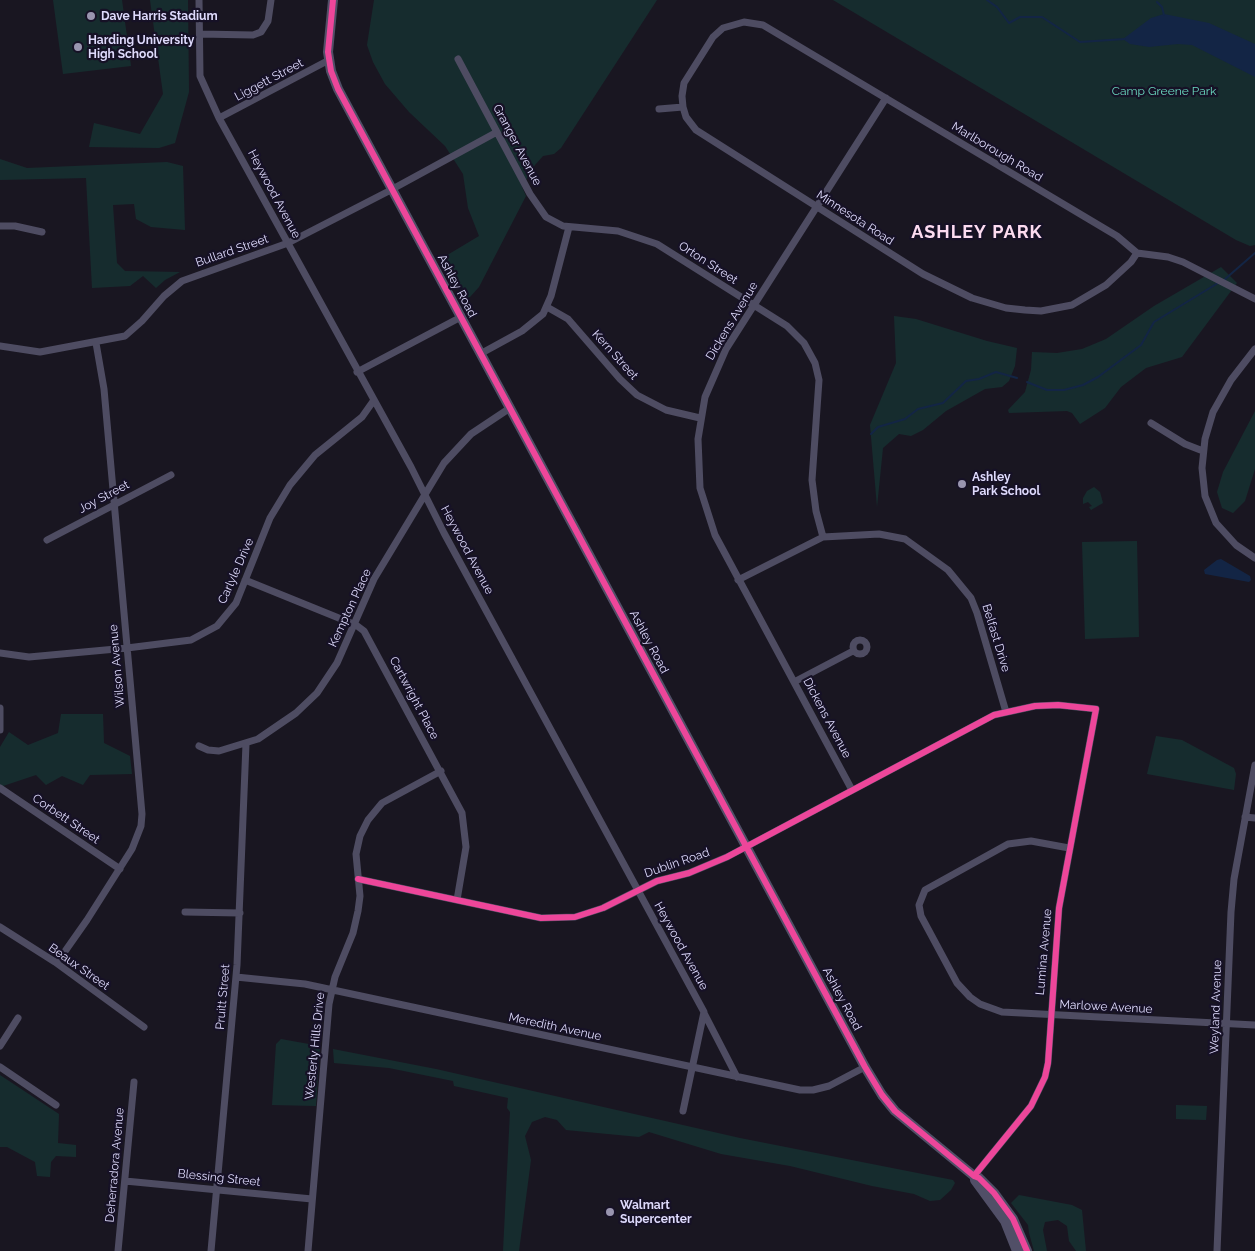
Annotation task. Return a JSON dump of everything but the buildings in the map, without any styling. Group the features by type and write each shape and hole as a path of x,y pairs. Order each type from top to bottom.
{"street":[{"name":"Heywood Avenue","path":"200,0 200,76 219,118 425,494 704,1012 737,1077"},
{"path":"200,34 253,35 261,32 268,21 271,0"},
{"name":"Ashley Road","path":"333,0 329,60 338,89 865,1067 882,1095 896,1111 974,1176 1005,1222 1017,1251"},
{"name":"Marlborough Road","path":"683,107 682,92 686,78 713,37 730,25 744,22 763,25 1116,236 1137,253"},
{"name":"Granger Avenue","path":"458,59 540,210 554,222 569,227"},
{"name":"Liggett Street","path":"219,118 329,60"},
{"name":"Dickens Avenue","path":"852,790 715,535 705,509 698,474 698,439 705,397 720,361 886,98"},
{"path":"659,109 683,107"},
{"name":"Minnesota Road","path":"683,107 686,117 696,130 944,286 972,298 1006,308 1041,311 1072,305 1106,285 1132,262 1137,253"},
{"name":"Bullard Street","path":"0,346 40,352 96,343 125,336 132,331 164,296 182,281 288,243 393,190 497,132"},
{"path":"0,226 15,226 42,232"},
{"path":"480,354 522,331 533,323 547,307 569,227"},
{"name":"Orton Street","path":"569,227 618,231 650,240 796,334 809,351 815,363 820,391 812,480 816,511 823,537"},
{"path":"1137,253 1168,257 1183,262 1255,298"},
{"name":"Kern Street","path":"547,307 568,318 620,379 637,395 666,410 700,418"},
{"path":"357,372 461,317"},
{"name":"Wilson Avenue","path":"55,962 72,942 120,869 138,838 142,814 104,390 96,343"},
{"path":"1255,349 1221,396 1208,424 1203,451 1202,485 1211,514 1222,530 1236,544 1255,558"},
{"name":"Carlyle Drive","path":"0,653 29,657 127,648 191,640 207,633 222,622 233,608 270,518 290,485 315,456 362,417 374,400"},
{"name":"Kempton Place","path":"200,746 208,750 219,751 246,744 281,726 317,693 337,663 374,580 444,463 464,441 485,424 510,408"},
{"path":"1151,423 1184,444 1203,451"},
{"name":"Joy Street","path":"48,540 171,475"},
{"name":"Belfast Drive","path":"738,580 823,537 864,534 900,537 925,552 954,575 971,598 1006,712"},
{"name":"Cartwright Place","path":"245,580 354,624 364,631 462,812 466,833 466,854 457,900"},
{"path":"794,682 853,651"},
{"name":"Dublin Road","path":"358,879 541,918 561,919 589,913 657,881 709,866 967,728 1006,712 1030,707 1058,705 1096,709"},
{"path":"0,708 0,730"},
{"name":"Lumina Avenue","path":"974,1176 1037,1097 1048,1063 1057,925 1069,848 1096,709"},
{"name":"Pruitt Street","path":"211,1251 236,977 246,744"},
{"name":"Weyland Avenue","path":"1217,1251 1231,912 1234,879 1255,765"},
{"name":"Westerly Hills Drive","path":"308,1251 332,990 340,961 357,919 360,896 357,848 362,830 374,811 390,798 440,771"},
{"name":"Corbett Street","path":"0,788 120,869"},
{"path":"1245,817 1255,818"},
{"name":"Marlowe Avenue","path":"1069,848 1031,841 1008,844 928,887 921,897 919,905 921,916 957,983 970,997 980,1004 1002,1012 1255,1025"},
{"path":"185,912 240,913"},
{"name":"Beaux Street","path":"0,927 55,962 144,1027"},
{"name":"Meredith Avenue","path":"236,977 281,980 332,990 800,1090 813,1090 829,1086 865,1067"},
{"path":"683,1111 704,1012"},
{"path":"0,1046 18,1018"},
{"path":"0,1068 56,1105"},
{"name":"Deherradora Avenue","path":"118,1251 134,1082"},
{"name":"Ashley Road","path":"974,1176 980,1178 1004,1205 1017,1227 1026,1251"},
{"name":"Blessing Street","path":"125,1181 312,1199"}],"green space":[{"path":"53,0 122,0 131,66 63,74"},
{"path":"150,0 188,0 189,92 175,143 159,148 89,147 94,123 140,134 163,94"},
{"path":"374,0 657,0 561,148 554,154 543,156 535,165 522,187 526,196 479,287 470,297 464,298 444,257 479,236 468,208 463,174 445,146 409,112 385,84 373,62 367,45"},
{"name":"Camp Greene Park","path":"833,0 1255,0 1255,245 1250,246 1236,240"},
{"path":"0,159 27,168 167,162 183,166 185,230 151,227 136,219 134,204 113,205 117,263 125,271 180,272 165,280 156,288 143,276 130,286 92,288 86,178 0,180"},
{"path":"1221,267 1237,283 1182,357 1146,368 1121,387 1105,408 1080,424 1072,413 1067,411 1009,413 1008,410 1025,392 1031,370 1032,352 1057,353 1082,349 1106,339 1154,306"},
{"path":"894,316 916,319 987,341 1017,348 1015,366 1009,381 1002,387 985,389 946,411 923,430 911,436 899,434 883,448 877,507 870,425 896,363"},
{"path":"1255,411 1255,469 1245,501 1233,513 1222,508 1217,492 1223,472"},
{"path":"1094,487 1100,492 1103,503 1091,510 1089,507 1092,506 1088,502 1083,504 1083,498 1087,491"},
{"path":"1137,541 1139,637 1085,639 1082,542"},
{"path":"61,714 103,714 104,743 130,756 132,774 90,775 83,785 62,776 46,785 36,775 0,787 0,747 9,732 28,745 58,733"},
{"path":"1156,736 1182,740 1234,768 1236,774 1234,790 1147,774"},
{"path":"281,1039 320,1046 316,1106 272,1105 276,1044"},
{"path":"333,1049 436,1069 740,1138 953,1180 955,1183 951,1190 940,1200 930,1201 914,1194 790,1166 721,1154 649,1132 639,1137 566,1130 557,1120 545,1117 532,1122 525,1136 531,1160 519,1251 503,1251 510,1112 507,1108 508,1098 454,1086 453,1081 389,1068 334,1063"},
{"path":"0,1075 59,1114 58,1143 76,1145 76,1157 56,1156 51,1162 50,1177 37,1176 35,1162 7,1147 0,1147"},
{"path":"1176,1105 1207,1106 1206,1120 1176,1119"},
{"path":"1019,1195 1072,1205 1082,1210 1086,1251 1076,1251 1069,1241 1067,1226 1058,1220 1045,1222 1043,1230 1047,1251 1034,1251 1028,1225 1011,1203"}],"water":[{"path":"1164,14 1209,23 1255,44 1255,77 1192,45 1178,44 1149,47 1130,44 1123,39 1151,18"},
{"path":"1221,559 1250,576 1251,580 1249,582 1205,574 1204,570"}],"waterway":[{"path":"987,0 997,7 1009,23 1020,17 1042,17 1080,42 1125,39"},
{"path":"1157,2 1162,7 1164,15"},
{"path":"1224,280 1255,253"},
{"path":"1027,382 1047,390 1064,390 1083,385 1098,377 1141,345 1154,322 1218,283"},
{"path":"871,434 878,427 905,419 918,409 943,403 966,381 979,379 996,372 1017,378"}],"cycle path":[{"path":"333,0 328,52 331,71 338,89 865,1067 882,1095 895,1111 974,1176 979,1178 994,1193 1013,1219 1027,1251"},
{"path":"358,879 541,918 575,917 603,908 657,881 689,873 727,857 994,715 1035,706 1058,705 1096,709 1059,908 1048,1063 1045,1077 1031,1106 974,1176"}],"place":[{"name":"Dave Harris Stadium","path":"91,16"},
{"name":"Harding University High School","path":"78,47"},
{"name":"Ashley Park School","path":"962,484"},
{"name":"Walmart Supercenter","path":"610,1212"}],"district":[{"name":"ASHLEY PARK","path":"977,233"}]}
